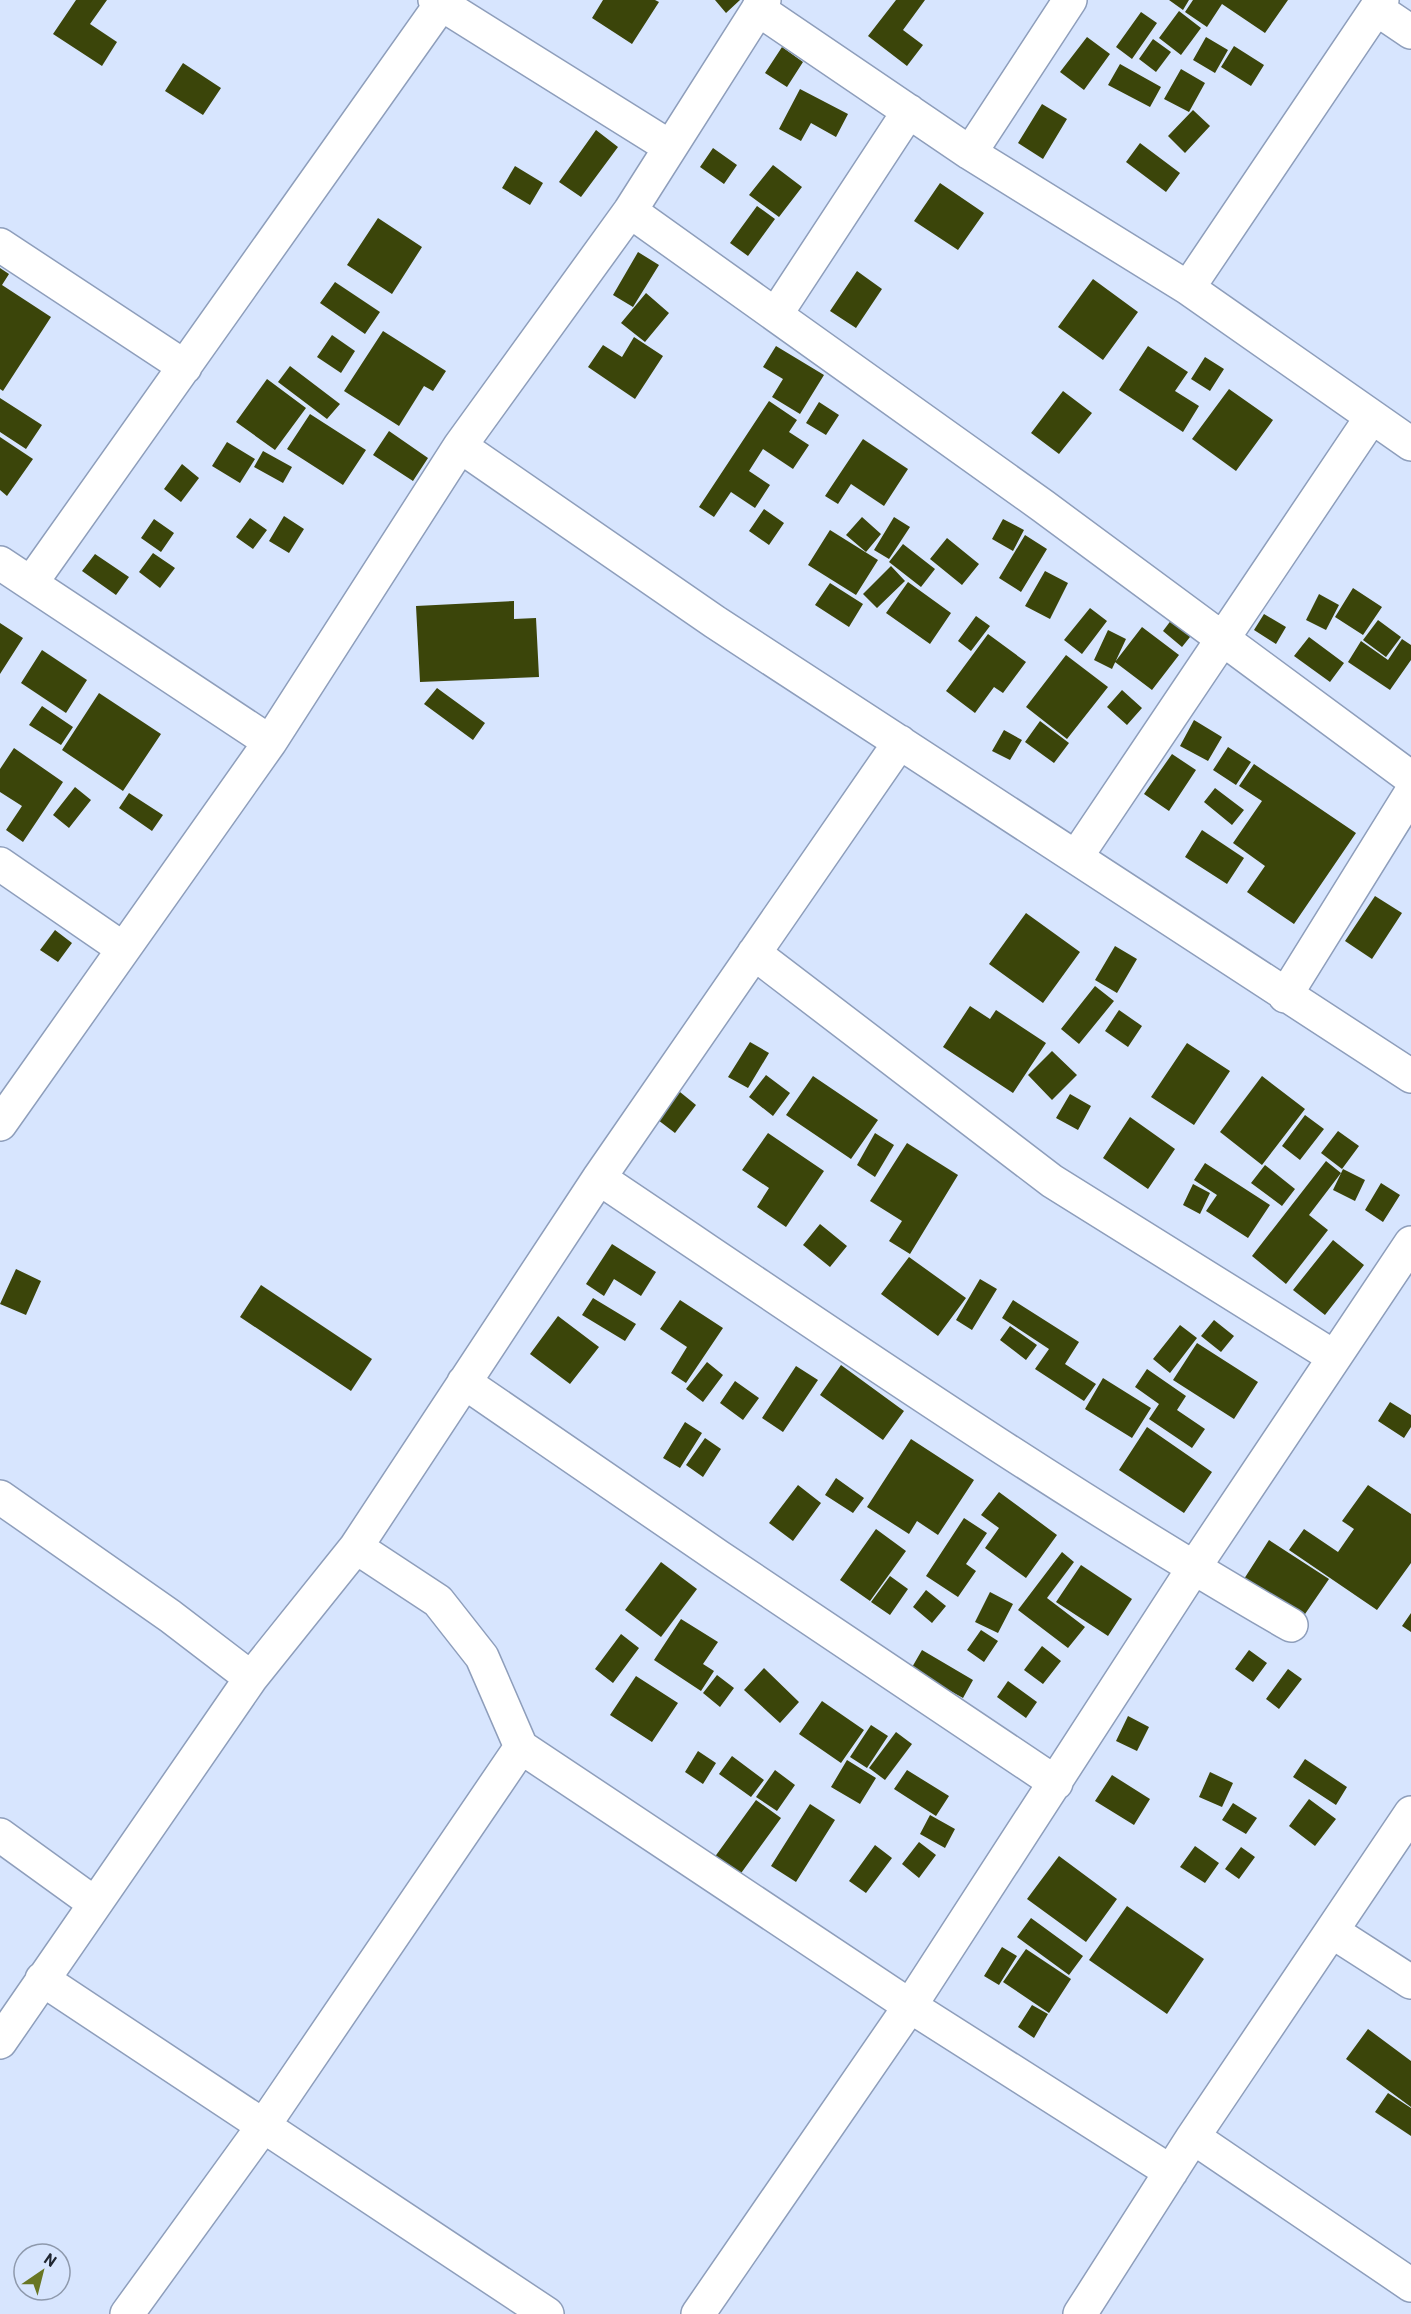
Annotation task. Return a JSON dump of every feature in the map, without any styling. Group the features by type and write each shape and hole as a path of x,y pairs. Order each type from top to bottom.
{"street":[{"path":"970,153 1070,0"},
{"path":"31,583 185,367 440,1 670,147"},
{"path":"1188,288 1379,4 1411,32"},
{"path":"0,1124 122,948 270,742 460,446 630,211 761,5 970,153 1188,288 1411,444"},
{"path":"776,314 909,111"},
{"path":"630,211 1034,499 1411,778"},
{"path":"0,246 185,367"},
{"path":"1076,857 1371,418"},
{"path":"460,446 716,622 1285,996 1411,1076"},
{"path":"0,563 270,742"},
{"path":"0,2042 251,1678 356,1547 599,1178 900,742"},
{"path":"1285,996 1411,793"},
{"path":"0,864 122,948"},
{"path":"754,953 1052,1181 1334,1357"},
{"path":"599,1178 897,1378 1193,1569 1291,1625"},
{"path":"699,2314 910,2006 1193,1569 1411,1243"},
{"path":"464,1382 729,1564 1056,1783"},
{"path":"0,1497 170,1616 251,1678"},
{"path":"356,1547 438,1601 482,1657 520,1747 910,2006 1171,2172"},
{"path":"127,2314 264,2125 520,1747"},
{"path":"1080,2314 1193,2138 1411,1813"},
{"path":"0,1835 94,1903"},
{"path":"1333,1932 1411,1982"},
{"path":"42,1979 547,2314"},
{"path":"1193,2138 1411,2285"}],"building":[{"path":"76,0 107,0 90,24 117,42 102,66 53,34"},
{"path":"603,0 655,0 659,2 632,44 592,18"},
{"path":"715,0 740,0 726,13"},
{"path":"896,0 925,0 903,30 923,45 907,66 868,36"},
{"path":"1169,0 1189,0 1183,10"},
{"path":"1193,0 1288,0 1265,33 1222,4 1207,27 1185,12"},
{"path":"1179,11 1201,28 1181,55 1159,38"},
{"path":"1141,12 1157,23 1132,59 1116,47"},
{"path":"1087,37 1110,54 1084,90 1060,72"},
{"path":"1206,37 1228,50 1215,73 1193,60"},
{"path":"1153,39 1171,52 1156,72 1139,59"},
{"path":"1234,46 1264,65 1251,86 1221,67"},
{"path":"782,47 803,62 787,87 765,73"},
{"path":"183,63 221,88 203,115 165,91"},
{"path":"1120,64 1161,87 1150,107 1108,85"},
{"path":"1181,69 1205,83 1189,112 1164,99"},
{"path":"800,89 848,114 836,137 811,123 801,141 779,129"},
{"path":"1042,104 1067,119 1043,159 1018,143"},
{"path":"1193,110 1210,126 1185,153 1168,136"},
{"path":"596,130 618,147 581,197 559,182"},
{"path":"1140,143 1180,173 1166,192 1126,162"},
{"path":"713,148 737,165 724,184 700,167"},
{"path":"773,165 802,187 779,217 749,195"},
{"path":"515,166 543,183 530,205 502,188"},
{"path":"940,183 984,213 958,250 914,221"},
{"path":"757,206 775,219 748,256 730,243"},
{"path":"378,218 422,247 392,294 347,265"},
{"path":"638,252 659,265 633,307 613,295"},
{"path":"0,268 9,274 2,285 51,317 3,391 0,389"},
{"path":"857,271 882,289 856,328 830,311"},
{"path":"1093,279 1138,312 1103,360 1058,327"},
{"path":"335,282 380,312 365,334 320,303"},
{"path":"646,293 669,313 645,342 621,323"},
{"path":"383,331 446,371 433,391 424,386 399,426 344,391"},
{"path":"332,335 355,351 341,373 317,357"},
{"path":"634,337 663,356 635,399 588,367 603,345 622,357"},
{"path":"776,346 824,375 800,414 772,397 783,379 763,367"},
{"path":"1148,346 1188,372 1175,391 1199,406 1183,432 1119,390"},
{"path":"1205,357 1224,369 1210,391 1191,379"},
{"path":"290,366 340,404 327,419 278,382"},
{"path":"267,379 306,408 275,450 236,422"},
{"path":"1229,389 1273,420 1236,471 1192,439"},
{"path":"1063,391 1092,413 1059,454 1031,433"},
{"path":"0,398 42,425 26,449 0,432"},
{"path":"769,401 797,420 789,432 809,445 793,469 763,449 749,471 770,485 755,508 731,492 714,517 699,507"},
{"path":"819,402 839,415 826,435 806,423"},
{"path":"310,414 366,450 343,485 287,449"},
{"path":"389,431 428,458 413,481 373,455"},
{"path":"0,437 33,459 7,496 0,490"},
{"path":"863,439 908,469 884,506 851,484 838,504 825,496"},
{"path":"227,442 255,459 240,483 212,466"},
{"path":"263,451 292,467 283,483 254,467"},
{"path":"182,464 199,478 181,502 164,489"},
{"path":"764,509 784,523 769,545 749,531"},
{"path":"284,516 304,529 289,553 269,541"},
{"path":"862,517 881,534 866,552 846,535"},
{"path":"894,517 910,527 889,559 874,550"},
{"path":"250,518 267,530 253,549 236,537"},
{"path":"154,519 174,533 161,552 141,538"},
{"path":"1003,519 1024,530 1013,551 992,539"},
{"path":"830,530 878,560 856,595 808,565"},
{"path":"1025,535 1047,549 1021,592 999,578"},
{"path":"947,538 979,564 962,585 930,559"},
{"path":"903,544 935,569 921,587 889,562"},
{"path":"153,553 175,568 160,588 139,572"},
{"path":"95,554 129,577 116,595 82,571"},
{"path":"891,566 905,581 877,608 863,594"},
{"path":"1045,571 1068,583 1050,619 1025,606"},
{"path":"908,582 951,613 930,644 886,613"},
{"path":"830,583 863,604 849,627 815,605"},
{"path":"1353,588 1382,607 1363,635 1335,617"},
{"path":"1319,594 1339,605 1326,630 1306,620"},
{"path":"514,601 514,619 536,618 539,677 420,682 416,606"},
{"path":"1090,608 1107,621 1082,654 1064,640"},
{"path":"1178,611 1198,627 1182,647 1163,631"},
{"path":"1264,614 1286,627 1276,644 1254,630"},
{"path":"976,616 990,626 971,651 958,641"},
{"path":"1378,620 1401,637 1386,657 1363,640"},
{"path":"0,623 23,638 0,674"},
{"path":"1142,627 1179,655 1152,690 1115,662"},
{"path":"1108,630 1126,639 1112,669 1094,660"},
{"path":"988,634 1026,662 1003,693 994,687 975,713 946,691"},
{"path":"1309,637 1344,663 1330,682 1294,656"},
{"path":"1402,639 1411,645 1411,660 1390,690 1348,662 1361,641 1388,660"},
{"path":"42,650 87,680 66,713 21,683"},
{"path":"1066,655 1108,687 1067,739 1026,707"},
{"path":"437,688 485,723 473,740 424,704"},
{"path":"1122,690 1142,708 1127,725 1107,707"},
{"path":"99,693 161,734 123,791 62,750"},
{"path":"42,706 73,727 61,745 29,725"},
{"path":"1194,720 1222,737 1208,761 1180,746"},
{"path":"1040,721 1069,743 1054,763 1025,742"},
{"path":"1004,730 1022,740 1010,760 992,751"},
{"path":"1228,747 1251,762 1236,785 1213,770"},
{"path":"14,748 63,782 23,842 6,830 22,806 0,792 0,769"},
{"path":"1172,754 1196,770 1169,811 1144,794"},
{"path":"1254,764 1356,833 1294,924 1247,892 1265,866 1233,843 1262,801 1239,786"},
{"path":"75,787 91,800 69,828 53,815"},
{"path":"1215,788 1244,810 1232,825 1204,802"},
{"path":"129,793 163,815 152,831 119,808"},
{"path":"1202,830 1244,858 1227,884 1185,857"},
{"path":"1375,896 1402,913 1372,959 1345,941"},
{"path":"1026,913 1080,952 1043,1003 989,964"},
{"path":"55,930 72,943 58,962 40,950"},
{"path":"1115,946 1137,959 1117,993 1095,980"},
{"path":"1095,986 1114,1001 1079,1044 1061,1029"},
{"path":"970,1006 990,1019 996,1010 1046,1043 1013,1093 943,1047"},
{"path":"1119,1010 1142,1026 1128,1047 1105,1031"},
{"path":"750,1042 769,1053 748,1088 728,1077"},
{"path":"1187,1043 1230,1071 1194,1125 1151,1097"},
{"path":"1052,1051 1077,1075 1052,1100 1028,1075"},
{"path":"766,1075 790,1093 773,1116 749,1097"},
{"path":"813,1076 878,1120 851,1159 786,1115"},
{"path":"1262,1076 1305,1109 1262,1165 1220,1132"},
{"path":"680,1092 696,1105 675,1133 658,1120"},
{"path":"1070,1094 1091,1106 1078,1130 1056,1118"},
{"path":"1305,1115 1324,1129 1300,1160 1282,1146"},
{"path":"1130,1117 1175,1149 1148,1189 1103,1158"},
{"path":"1338,1131 1359,1146 1342,1169 1321,1153"},
{"path":"768,1133 824,1171 786,1227 757,1207 769,1188 742,1170"},
{"path":"875,1133 894,1145 875,1177 857,1165"},
{"path":"907,1143 958,1175 910,1254 889,1241 902,1221 870,1201"},
{"path":"1326,1161 1341,1173 1309,1215 1328,1230 1286,1284 1252,1256"},
{"path":"1205,1163 1270,1205 1248,1238 1206,1211 1217,1195 1194,1180"},
{"path":"1265,1165 1295,1189 1282,1206 1251,1183"},
{"path":"1343,1169 1365,1180 1355,1201 1333,1190"},
{"path":"1381,1183 1400,1195 1383,1222 1365,1210"},
{"path":"1193,1184 1210,1193 1200,1214 1183,1205"},
{"path":"820,1224 847,1246 830,1267 803,1245"},
{"path":"1333,1240 1364,1265 1325,1315 1293,1290"},
{"path":"612,1244 656,1272 641,1296 614,1279 604,1296 586,1284"},
{"path":"909,1257 966,1298 938,1336 881,1294"},
{"path":"16,1269 41,1281 26,1315 0,1304"},
{"path":"980,1279 997,1289 972,1330 956,1320"},
{"path":"261,1285 372,1359 351,1391 240,1317"},
{"path":"593,1298 636,1324 625,1341 582,1315"},
{"path":"680,1300 723,1328 686,1383 671,1373 687,1347 660,1329"},
{"path":"1013,1300 1079,1342 1065,1364 1096,1384 1084,1401 1035,1369 1049,1349 1002,1318"},
{"path":"558,1316 599,1347 570,1384 530,1354"},
{"path":"1214,1320 1234,1336 1221,1352 1201,1336"},
{"path":"1180,1325 1197,1338 1170,1373 1153,1359"},
{"path":"1010,1326 1037,1345 1026,1360 1000,1340"},
{"path":"1197,1343 1258,1382 1234,1419 1173,1380"},
{"path":"707,1362 723,1375 703,1402 686,1389"},
{"path":"841,1365 904,1411 883,1440 820,1395"},
{"path":"796,1366 818,1380 783,1432 762,1418"},
{"path":"1147,1369 1186,1396 1177,1410 1205,1429 1192,1448 1149,1419 1159,1404 1135,1387"},
{"path":"1103,1378 1151,1408 1132,1438 1085,1409"},
{"path":"735,1381 759,1398 743,1420 720,1403"},
{"path":"1390,1402 1411,1415 1411,1427 1404,1438 1378,1421"},
{"path":"685,1422 702,1433 680,1468 663,1458"},
{"path":"1147,1427 1212,1472 1184,1513 1119,1470"},
{"path":"705,1438 721,1449 703,1477 686,1465"},
{"path":"911,1439 974,1480 938,1535 917,1521 909,1534 867,1507"},
{"path":"836,1478 864,1498 853,1513 825,1495"},
{"path":"798,1485 821,1503 793,1541 769,1523"},
{"path":"1368,1485 1411,1514 1411,1563 1377,1610 1289,1550 1304,1529 1338,1552 1354,1529 1342,1521"},
{"path":"999,1492 1057,1535 1026,1578 985,1548 999,1528 981,1515"},
{"path":"964,1518 987,1533 966,1564 976,1571 958,1597 926,1576"},
{"path":"876,1529 906,1551 870,1601 840,1580"},
{"path":"1269,1540 1329,1579 1303,1617 1244,1579"},
{"path":"1062,1552 1074,1562 1047,1598 1085,1627 1068,1648 1018,1610"},
{"path":"661,1562 697,1589 661,1637 625,1610"},
{"path":"1081,1565 1132,1599 1108,1636 1056,1602"},
{"path":"890,1576 908,1589 890,1615 871,1602"},
{"path":"926,1590 946,1606 932,1623 913,1607"},
{"path":"990,1592 1013,1604 998,1633 975,1622"},
{"path":"1411,1613 1411,1632 1402,1626"},
{"path":"681,1619 718,1642 703,1664 714,1671 701,1691 654,1660"},
{"path":"981,1630 998,1641 984,1662 967,1650"},
{"path":"621,1634 639,1648 613,1683 595,1669"},
{"path":"1042,1646 1061,1661 1043,1684 1024,1670"},
{"path":"922,1650 973,1680 963,1698 911,1669"},
{"path":"1249,1650 1267,1663 1253,1682 1235,1669"},
{"path":"764,1668 799,1702 780,1723 744,1690"},
{"path":"1288,1669 1302,1679 1279,1709 1266,1699"},
{"path":"717,1675 734,1688 720,1707 703,1693"},
{"path":"636,1676 678,1703 652,1742 610,1715"},
{"path":"1008,1681 1037,1702 1026,1718 997,1697"},
{"path":"822,1701 864,1730 841,1763 799,1734"},
{"path":"1128,1716 1149,1727 1137,1751 1116,1741"},
{"path":"871,1725 888,1736 867,1768 850,1757"},
{"path":"896,1732 912,1744 885,1780 869,1768"},
{"path":"698,1751 716,1763 703,1784 685,1772"},
{"path":"732,1756 764,1780 751,1797 719,1774"},
{"path":"1305,1759 1347,1787 1336,1805 1293,1777"},
{"path":"847,1760 876,1778 860,1804 831,1787"},
{"path":"775,1770 795,1785 777,1811 756,1797"},
{"path":"907,1770 949,1796 936,1816 894,1789"},
{"path":"1210,1772 1233,1783 1222,1807 1199,1797"},
{"path":"1112,1775 1150,1799 1134,1825 1095,1801"},
{"path":"1309,1799 1336,1819 1315,1846 1289,1826"},
{"path":"756,1800 781,1818 739,1876 714,1858"},
{"path":"1233,1803 1257,1818 1246,1834 1222,1820"},
{"path":"810,1804 835,1820 796,1882 771,1866"},
{"path":"930,1815 955,1829 945,1848 920,1834"},
{"path":"919,1842 936,1855 919,1878 902,1864"},
{"path":"875,1845 892,1858 866,1893 849,1881"},
{"path":"1195,1846 1219,1863 1205,1883 1180,1867"},
{"path":"1241,1847 1255,1857 1239,1879 1225,1869"},
{"path":"1059,1856 1117,1899 1086,1942 1027,1899"},
{"path":"1127,1906 1204,1959 1167,2014 1089,1960"},
{"path":"1031,1918 1083,1956 1069,1975 1017,1937"},
{"path":"1002,1947 1017,1956 999,1985 984,1976"},
{"path":"1026,1949 1071,1979 1049,2013 1003,1982"},
{"path":"1032,2005 1048,2014 1034,2038 1018,2027"},
{"path":"1368,2029 1411,2061 1411,2107 1346,2059"},
{"path":"1388,2093 1411,2108 1411,2136 1375,2112"}]}
